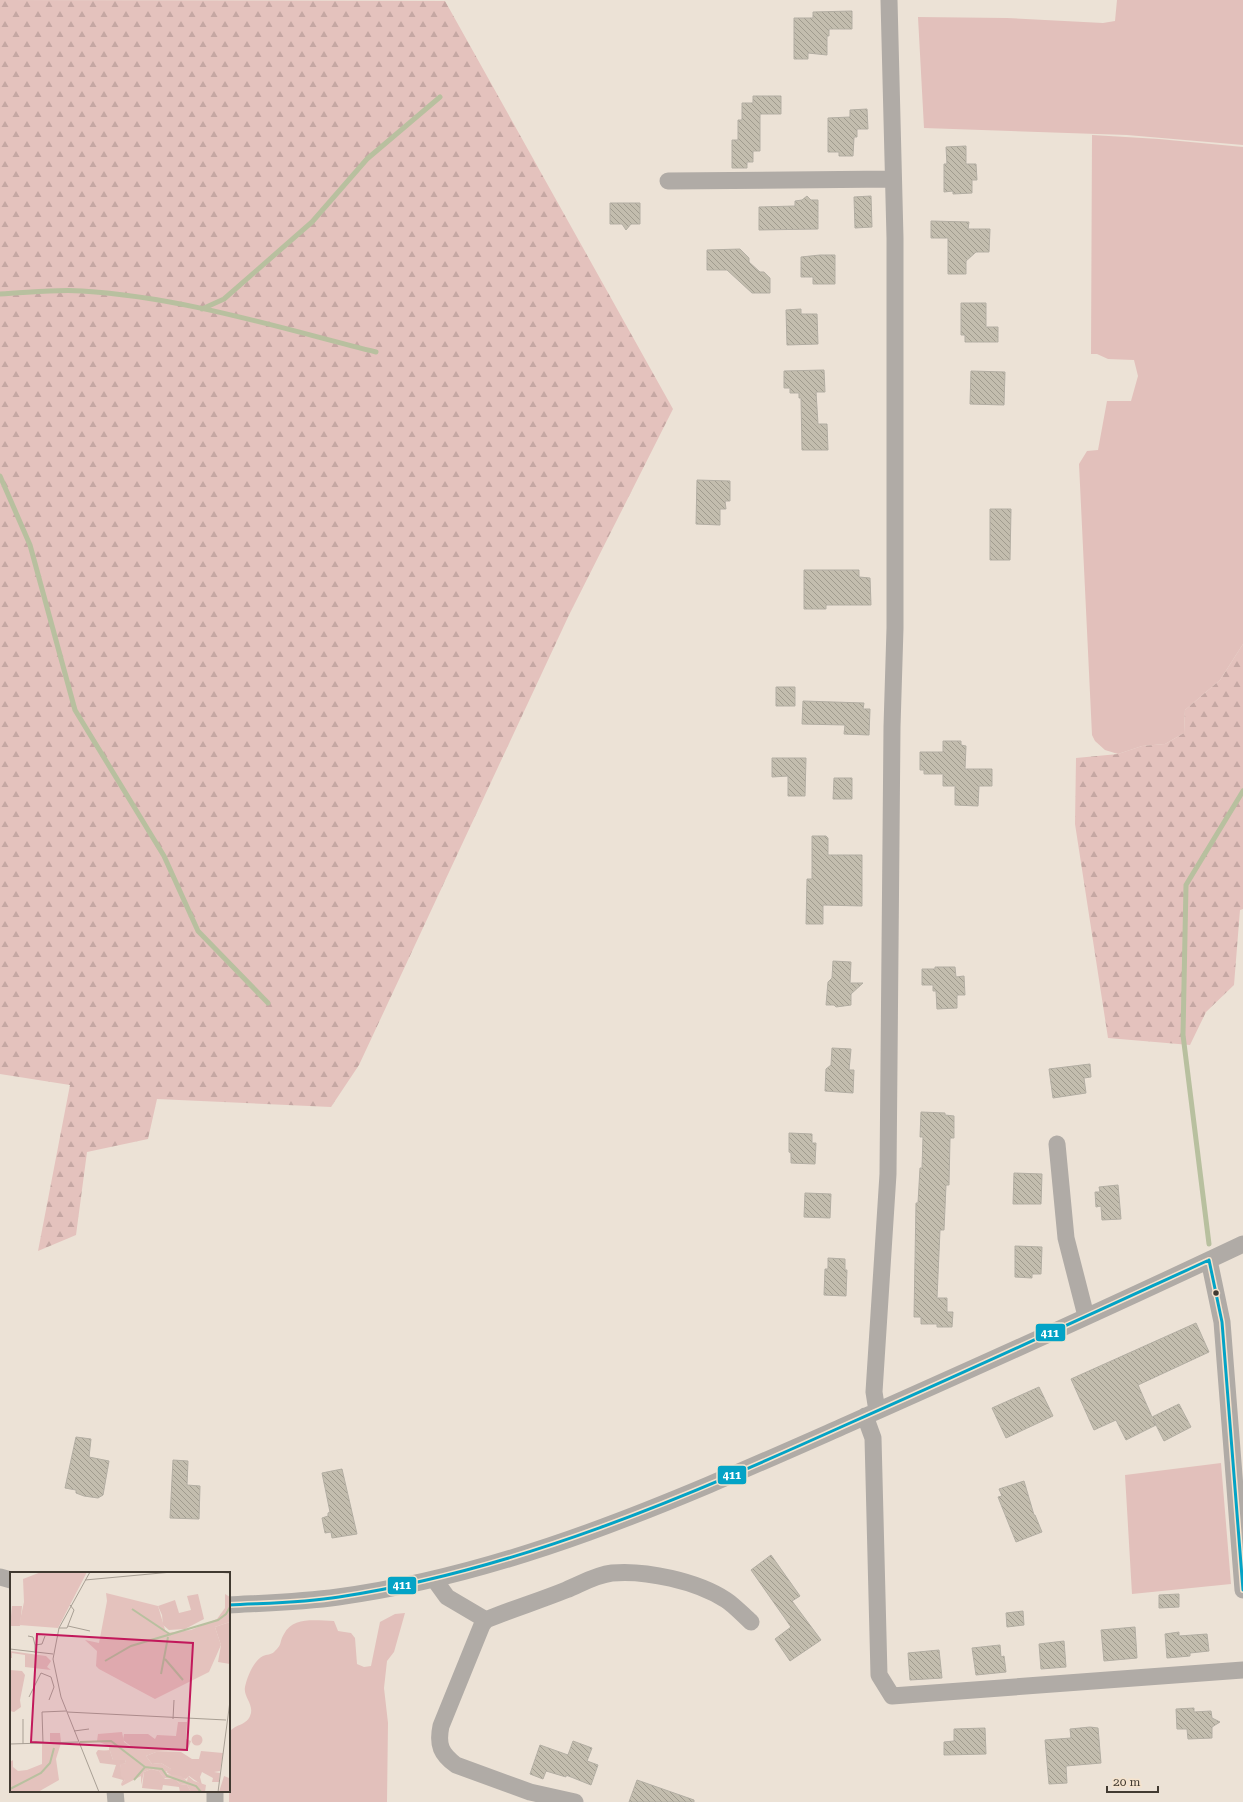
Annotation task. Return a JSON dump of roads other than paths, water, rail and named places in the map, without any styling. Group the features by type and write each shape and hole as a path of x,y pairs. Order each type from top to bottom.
{"street":[{"path":"889,0 893,179 896,570 892,735 888,1174 874,1392 871,1414 874,1438 879,1675 892,1696 1243,1670"},
{"path":"668,181 893,179"},
{"path":"1056,1144 1066,1238 1086,1316"},
{"path":"230,1605 279,1603 338,1597 434,1579 500,1562 606,1526 711,1485 871,1414 1243,1244"},
{"path":"1209,1260 1222,1322 1243,1590"},
{"path":"575,1802 530,1792 456,1765 445,1757 440,1748 438,1737 441,1726 482,1625 486,1620 566,1590 595,1577 633,1572 684,1582 709,1591 726,1601 751,1622"},
{"path":"0,1577 10,1580"},
{"path":"434,1579 447,1597 486,1620"},
{"path":"115,1792 116,1802"}],"waterway":[{"path":"202,309 224,299 312,222 367,159 440,97"},
{"path":"0,294 51,291 82,291 119,294 230,315 376,352"},
{"path":"0,476 30,545 75,710 164,856 198,931 268,1003"},
{"path":"1209,1244 1183,1035 1186,885 1243,791"}]}
